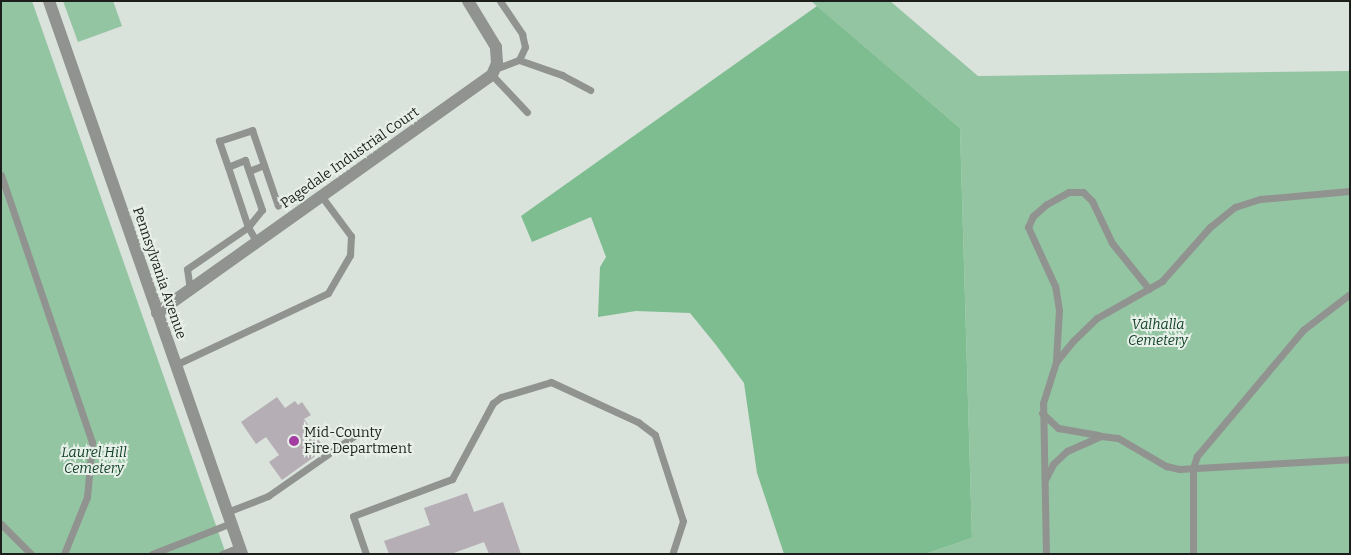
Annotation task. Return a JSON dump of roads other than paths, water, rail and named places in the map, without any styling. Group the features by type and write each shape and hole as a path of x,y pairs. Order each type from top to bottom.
{"street":[{"name":"Pennsylvania Avenue","path":"49,1 240,550"},
{"path":"472,2 496,47 493,72"},
{"name":"Pagedale Industrial Court","path":"157,313 256,241 322,197 493,72"}],"lane":[{"path":"500,1 522,34 525,48 519,60 493,72 526,112"},
{"path":"519,60 562,75 590,90"},
{"path":"256,241 248,227 219,140 252,130 278,206"},
{"path":"190,290 187,269 248,227 262,210 245,160 228,166"},
{"path":"249,170 264,165"},
{"path":"1,175 92,442 87,497 64,554"},
{"path":"1056,362 1098,318 1162,281 1210,227 1235,206 1260,198 1350,190"},
{"path":"1046,554 1042,413 1056,362 1059,310 1055,286 1028,227 1033,216 1047,204 1069,192 1083,192 1092,201 1112,243 1149,289"},
{"path":"175,364 328,293 350,255 351,236 322,197"},
{"path":"1193,554 1192,468 1197,456 1302,330 1350,294"},
{"path":"366,554 353,516 452,479 493,403 501,396 551,382 638,422 655,435 683,521 672,554"},
{"path":"1042,413 1058,428 1101,436 1137,447 1166,466 1192,468 1350,459"},
{"path":"152,554 229,518 268,496 354,436"},
{"path":"1045,480 1053,464 1067,451 1101,436"},
{"path":"1,524 31,554"},
{"path":"222,554 240,550"}],"place":[{"name":"Mid-County Fire Department","path":"294,441"}],"park label":[{"name":"Valhalla Cemetery","path":"1158,334"},
{"name":"Laurel Hill Cemetery","path":"94,462"}]}
